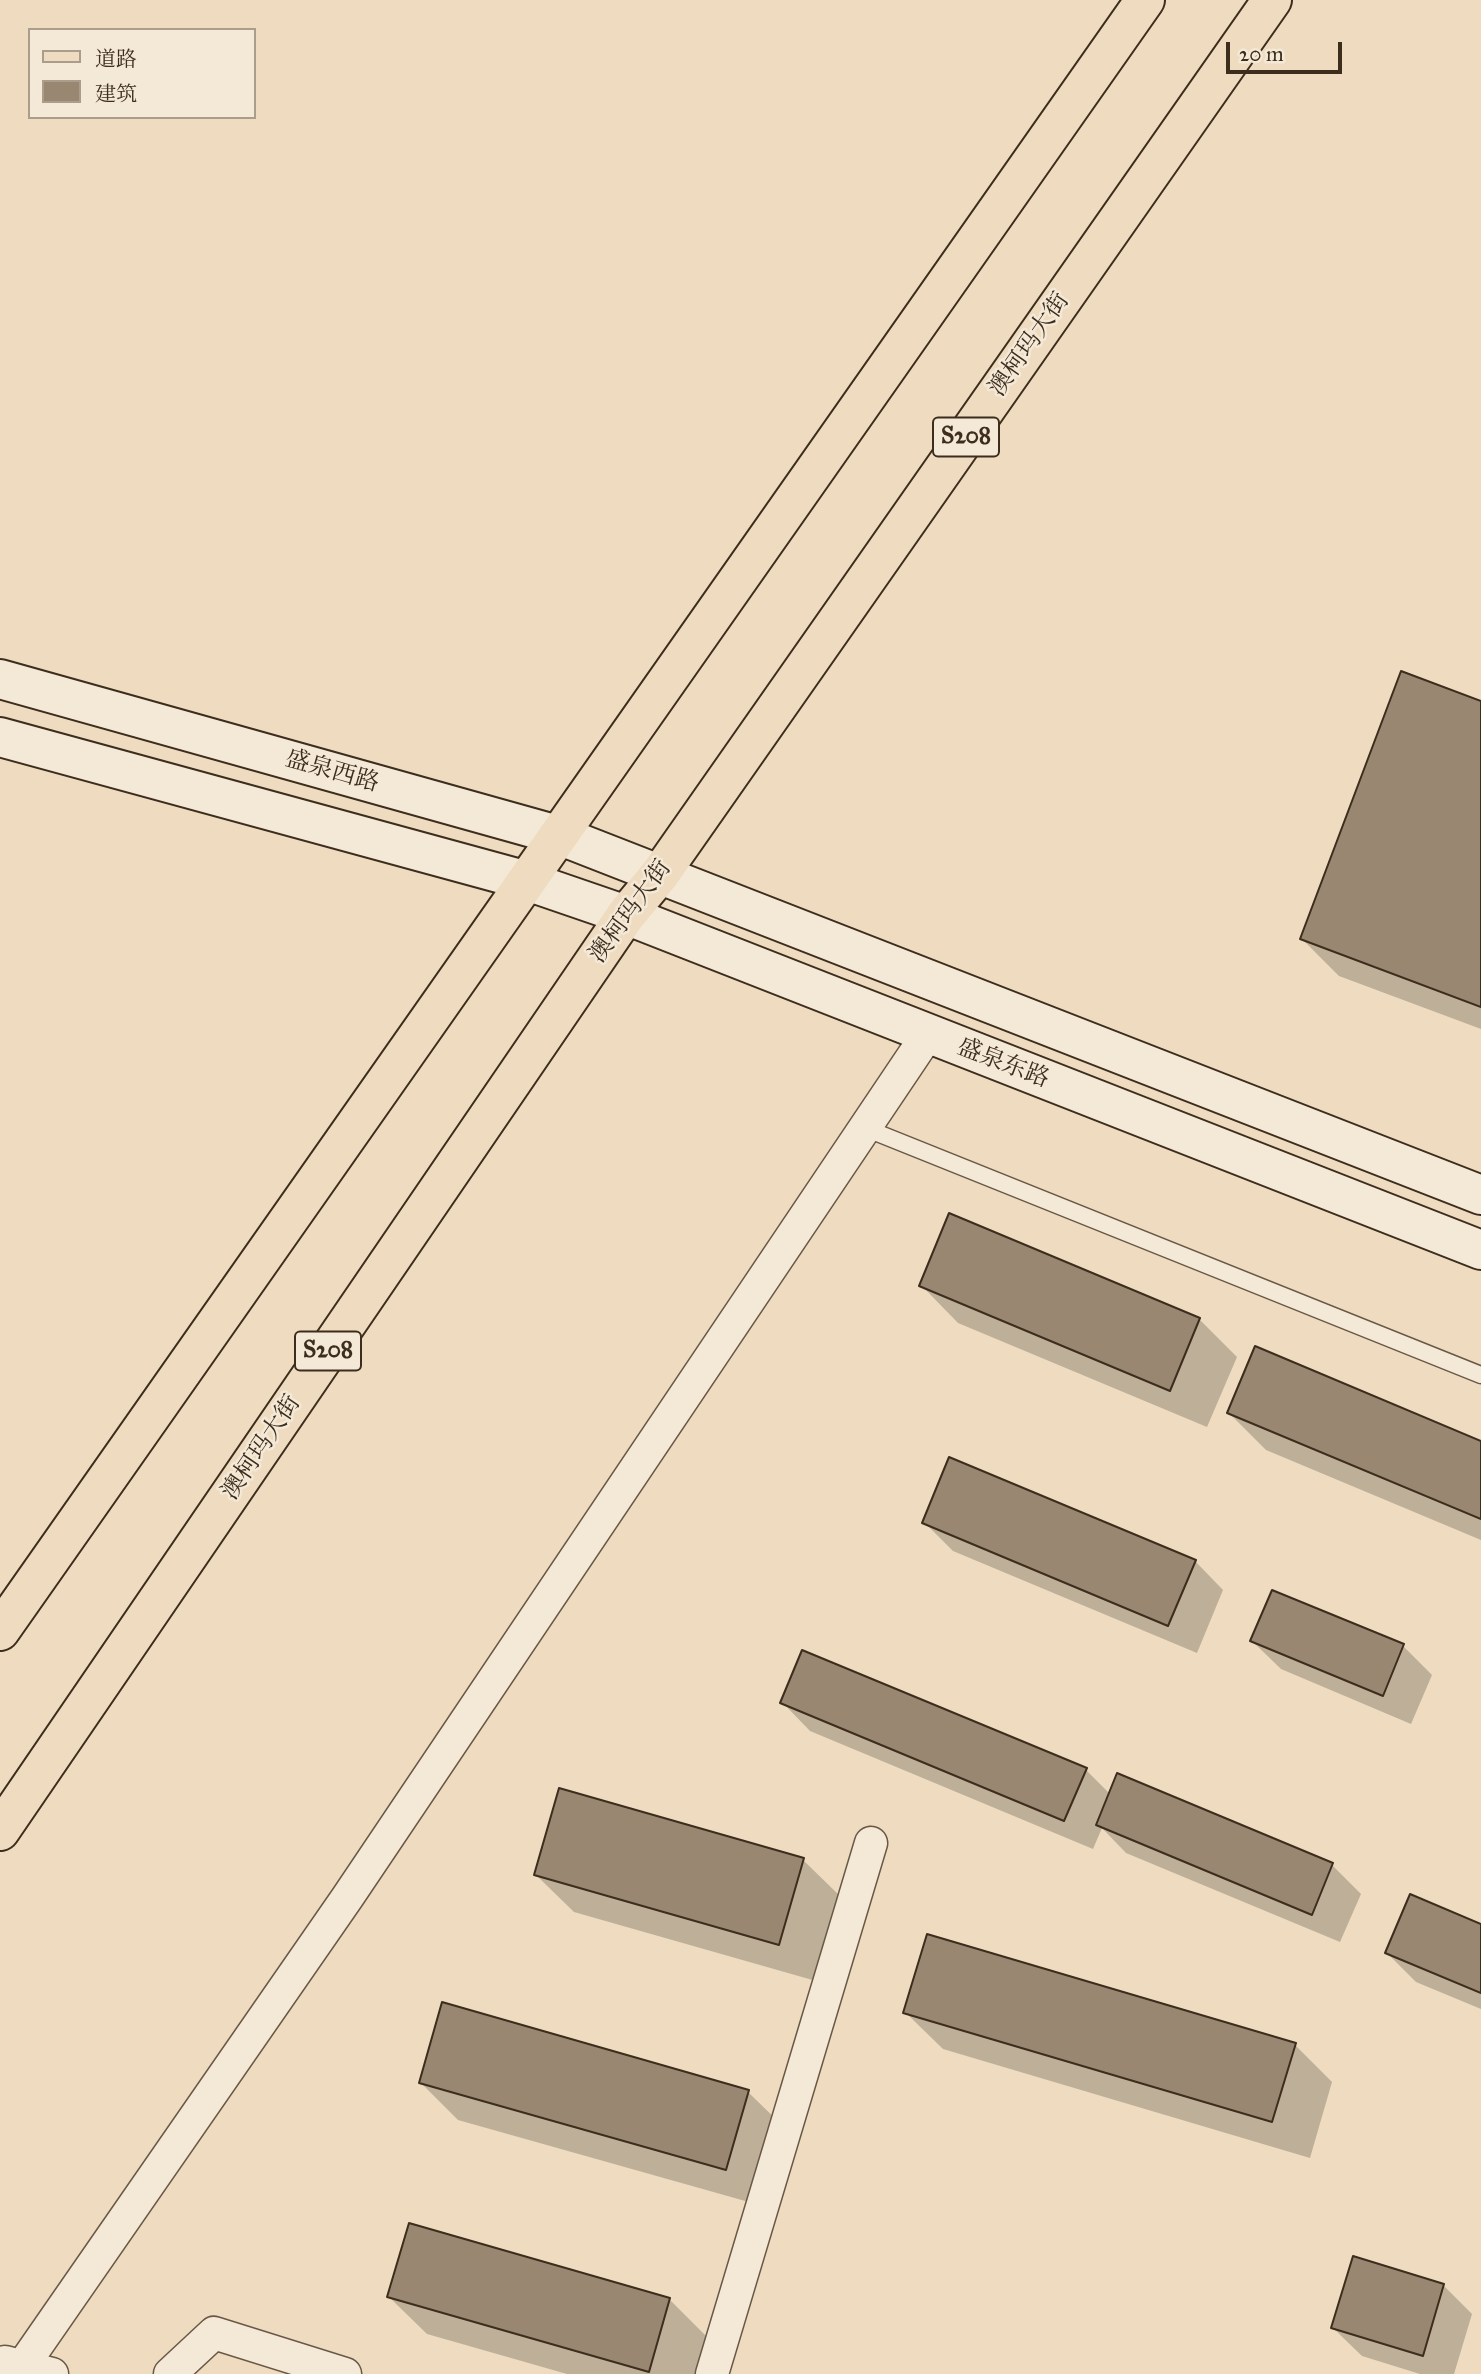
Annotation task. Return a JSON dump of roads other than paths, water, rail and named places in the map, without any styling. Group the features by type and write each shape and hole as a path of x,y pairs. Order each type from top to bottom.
{"main road":[{"path":"0,1631 524,880 561,836 1145,0"},
{"name":"澳柯玛大街","path":"0,1831 626,915 660,874 1272,0"}],"street":[{"name":"盛泉西路","path":"0,679 561,836 660,874"},
{"path":"0,737 524,880"},
{"path":"660,874 1481,1195"},
{"name":"盛泉东路","path":"524,880 626,915 1481,1250"},
{"path":"52,2374 13,2367 346,1898 928,1034"},
{"path":"712,2374 871,1843"},
{"path":"170,2374 214,2333 345,2374"}],"lane":[{"path":"865,1128 1481,1375"}]}
